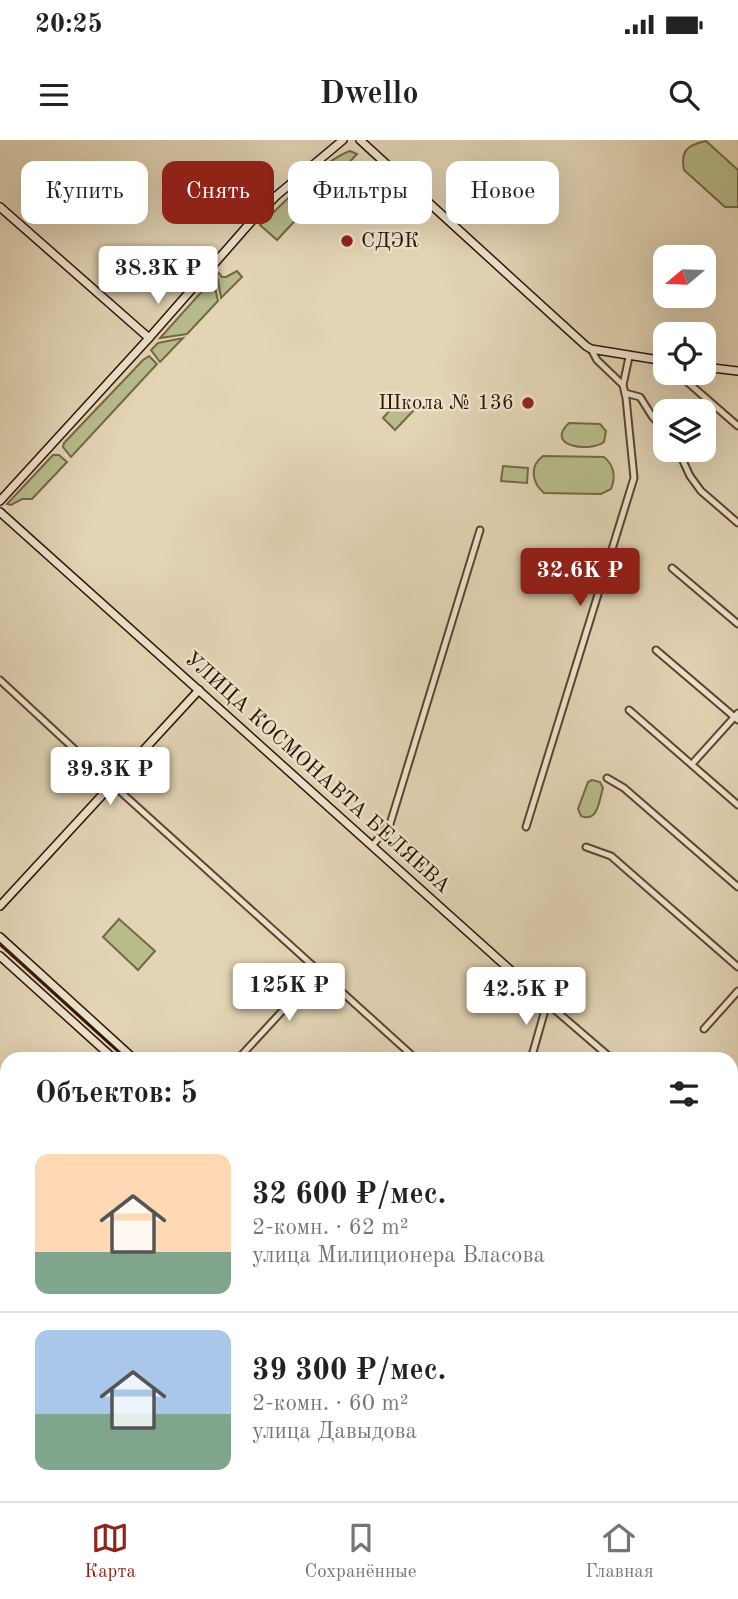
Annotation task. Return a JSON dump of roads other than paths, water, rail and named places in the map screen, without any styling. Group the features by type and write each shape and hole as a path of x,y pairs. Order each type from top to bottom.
{"street":[{"path":"0,501 276,196 343,140"},
{"path":"360,140 591,349 597,360 623,385"},
{"path":"0,207 149,338"},
{"path":"591,349 653,360"},
{"path":"526,827 634,478 623,385 629,357"},
{"path":"716,368 738,371"},
{"path":"691,385 738,426"},
{"path":"625,393 640,397 653,417"},
{"path":"684,462 701,491 738,523"},
{"name":"УЛИЦА КОСМОНАВТА БЕЛЯЕВА","path":"0,512 604,1052"},
{"path":"372,846 390,824 480,530"},
{"path":"672,568 738,624"},
{"path":"656,650 737,717 692,764"},
{"path":"0,680 408,1052"},
{"path":"0,906 199,690"},
{"path":"629,710 738,805"},
{"path":"607,778 624,788 738,887"},
{"path":"586,847 611,856 738,968"},
{"path":"0,937 126,1052"},
{"path":"0,956 106,1052"},
{"path":"244,1052 320,970"},
{"path":"704,1030 738,991"},
{"path":"533,1052 547,1003"}],"tram line":[{"path":"0,945 118,1052"}],"place":[{"name":"СДЭК","path":"347,241"},
{"name":"Школа № 136","path":"528,403"}]}
